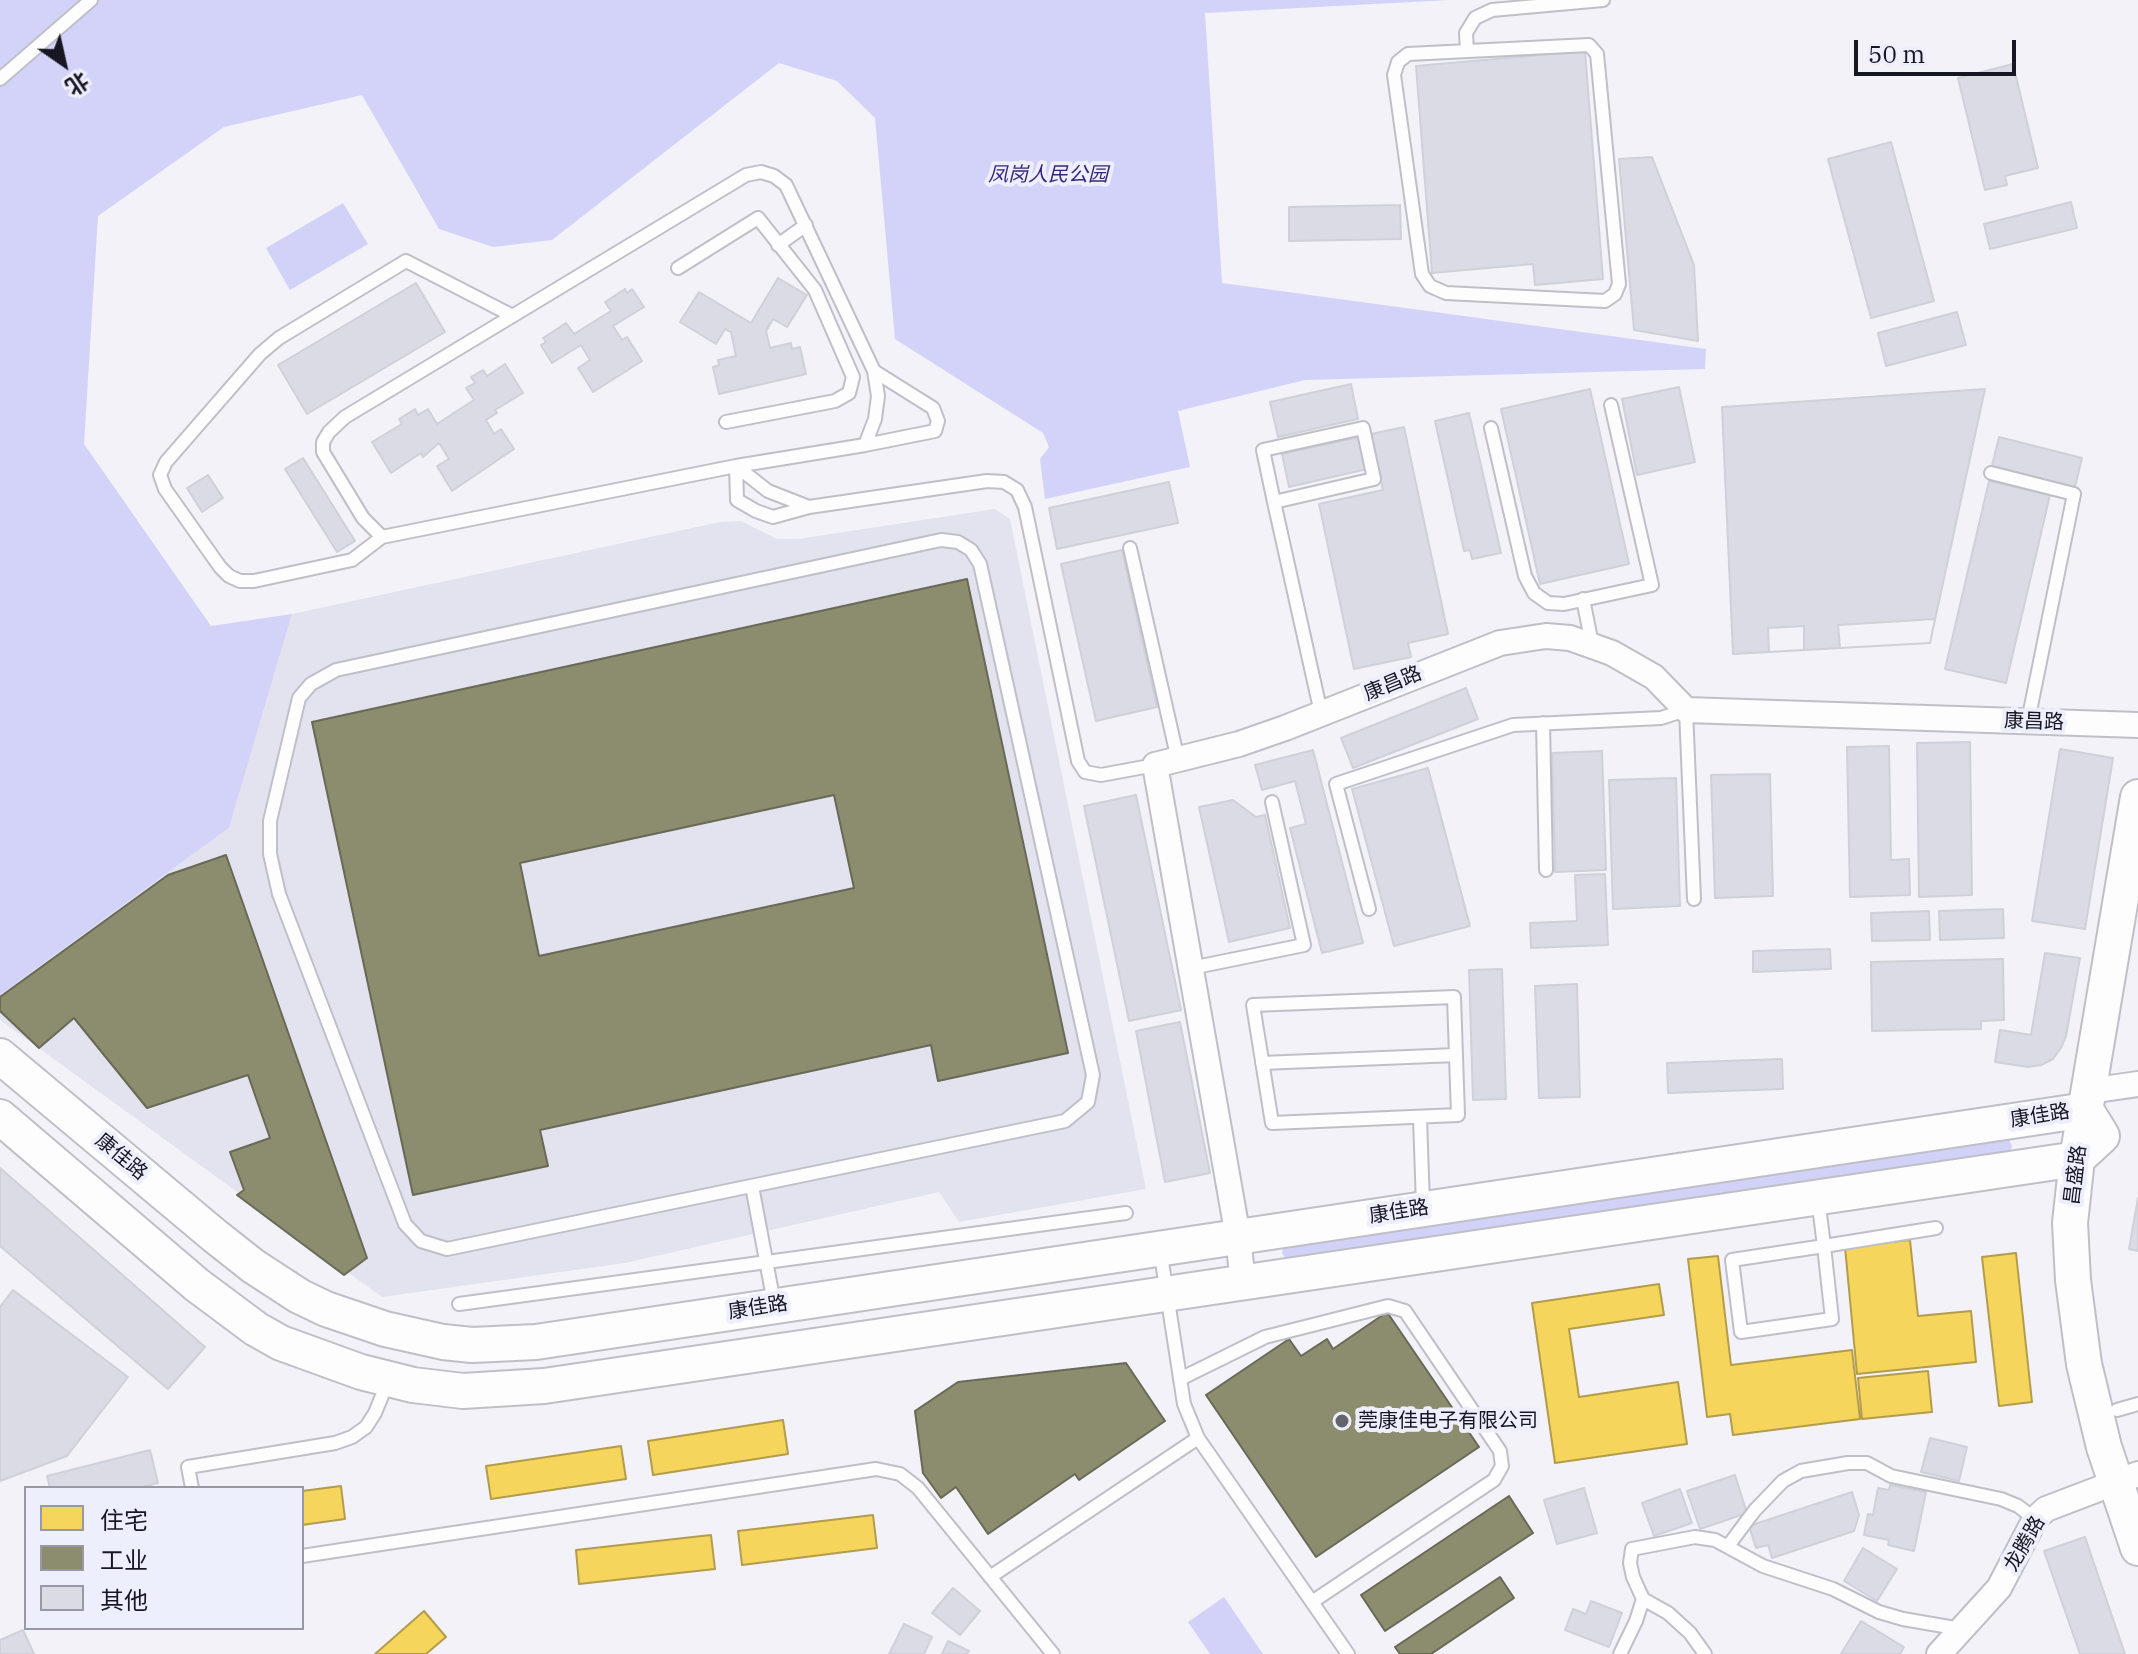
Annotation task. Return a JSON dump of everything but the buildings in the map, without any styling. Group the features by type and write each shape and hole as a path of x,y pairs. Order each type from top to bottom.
{"street":[{"name":"康昌路","path":"1167,763 1239,744 1500,643 1546,636 1592,644 1654,677 1686,710 2138,725"},
{"path":"1167,763 1191,968 1238,1237 1243,1283"},
{"name":"昌盛路","path":"2138,797 2095,1183 2093,1270 2102,1343 2128,1407 2138,1548"},
{"name":"昌盛路","path":"2105,1102 2138,925"},
{"name":"康佳路","path":"0,1056 253,1266 299,1296 354,1319 443,1342 504,1344 536,1342 1238,1237 2105,1102"},
{"path":"0,1117 234,1314 281,1343 389,1380 463,1391 516,1390 2077,1159 2105,1102"},
{"name":"昌盛路","path":"2077,1159 2070,1223 2073,1280 2084,1364 2104,1447 2131,1476"},
{"name":"龙腾路","path":"1939,1654 1999,1588 2035,1519 2046,1509 2068,1498 2131,1476"}],"lane":[{"path":"0,79 91,0"},
{"path":"1467,51 1466,33 1475,18 1492,10 1603,0"},
{"path":"1589,45 1597,54 1619,284 1615,294 1605,301 1446,293 1430,286 1422,274 1394,75 1398,62 1408,54 1467,51 1589,45"},
{"path":"382,537 363,518 327,462 323,442 329,432 345,417 511,315 746,175 761,172 774,176 786,185 874,371 878,396 875,419 865,445"},
{"path":"678,268 758,218 815,290 853,377 849,393 835,401 726,422"},
{"path":"778,245 806,225"},
{"path":"511,315 406,261 279,338 260,354 166,462 160,475 165,489 220,567 240,581 254,581 352,560 382,537 736,466 935,431 938,421 933,408 874,371"},
{"path":"1491,428 1525,576 1534,593 1548,603 1564,604 1652,585 1611,405"},
{"path":"1274,502 1374,479 1363,428 1263,450 1274,502 1321,713"},
{"path":"736,466 737,500 773,517 809,507 987,481 1004,482 1017,490 1025,507 1078,761 1085,772 1101,775 1167,763 1130,548"},
{"path":"736,466 768,491 809,507"},
{"path":"1991,473 2074,494 2028,721"},
{"path":"941,540 958,542 971,550 980,564 1093,1075 1088,1102 1065,1121 752,1186 447,1249 421,1241 405,1224 279,894 270,854 270,821 299,698 311,684 336,670 941,540"},
{"path":"1583,599 1592,644"},
{"path":"1369,909 1336,784 1513,725 1661,718 1686,710 1694,899"},
{"path":"1543,723 1546,870"},
{"path":"1191,968 1304,945 1272,802"},
{"path":"1454,997 1456,1055 1458,1115 1272,1123 1253,1005 1454,997"},
{"path":"1262,1063 1456,1055"},
{"path":"1420,1117 1423,1209"},
{"path":"752,1186 775,1306"},
{"path":"1818,1198 1824,1246 1832,1319 1741,1332 1732,1260 1824,1246 1936,1228"},
{"path":"459,1304 1126,1213"},
{"path":"1160,1248 1184,1404 1198,1438 1348,1654"},
{"path":"1180,1379 1265,1337 1388,1306 1405,1311 1500,1451 1502,1466 1494,1480 1312,1602"},
{"path":"192,1486 188,1467 335,1443 352,1437 366,1427 389,1380"},
{"path":"990,1577 1198,1438"},
{"path":"1728,1546 1755,1510 1783,1481 1801,1471 1848,1463 1867,1463 1891,1476 2001,1499 2018,1506 2035,1519"},
{"path":"304,1556 876,1469 900,1474 918,1488 1053,1654"},
{"path":"1705,1654 1690,1633 1668,1613 1643,1599 1633,1577 1630,1563 1632,1549 1695,1537 1715,1540 1763,1566 1833,1589 1879,1612 1962,1629"},
{"path":"1620,1654 1643,1599"}],"shaded area":[{"path":"343,203 368,244 290,290 266,248"},
{"path":"995,509 1010,519 1146,1189 959,1222 939,1192 625,1263 382,1297 0,1020 0,995 229,828 292,614 720,522 741,521 777,539 798,539"},
{"path":"2007,1137 2012,1145 2010,1153 1287,1261 1282,1253 1284,1246"},
{"path":"1224,1597 1263,1654 1210,1654 1188,1622"}],"green space":[{"name":"凤岗人民公园","path":"0,0 1450,0 1205,13 1222,283 1706,349 1705,369 1305,380 1178,411 1190,467 1045,499 1040,459 1049,447 1043,433 895,339 875,118 837,81 779,63 552,240 493,247 439,229 362,95 224,127 98,216 84,444 211,626 292,614 229,828 0,995"}],"place":[{"name":"莞康佳电子有限公司","path":"1342,1421"}]}
